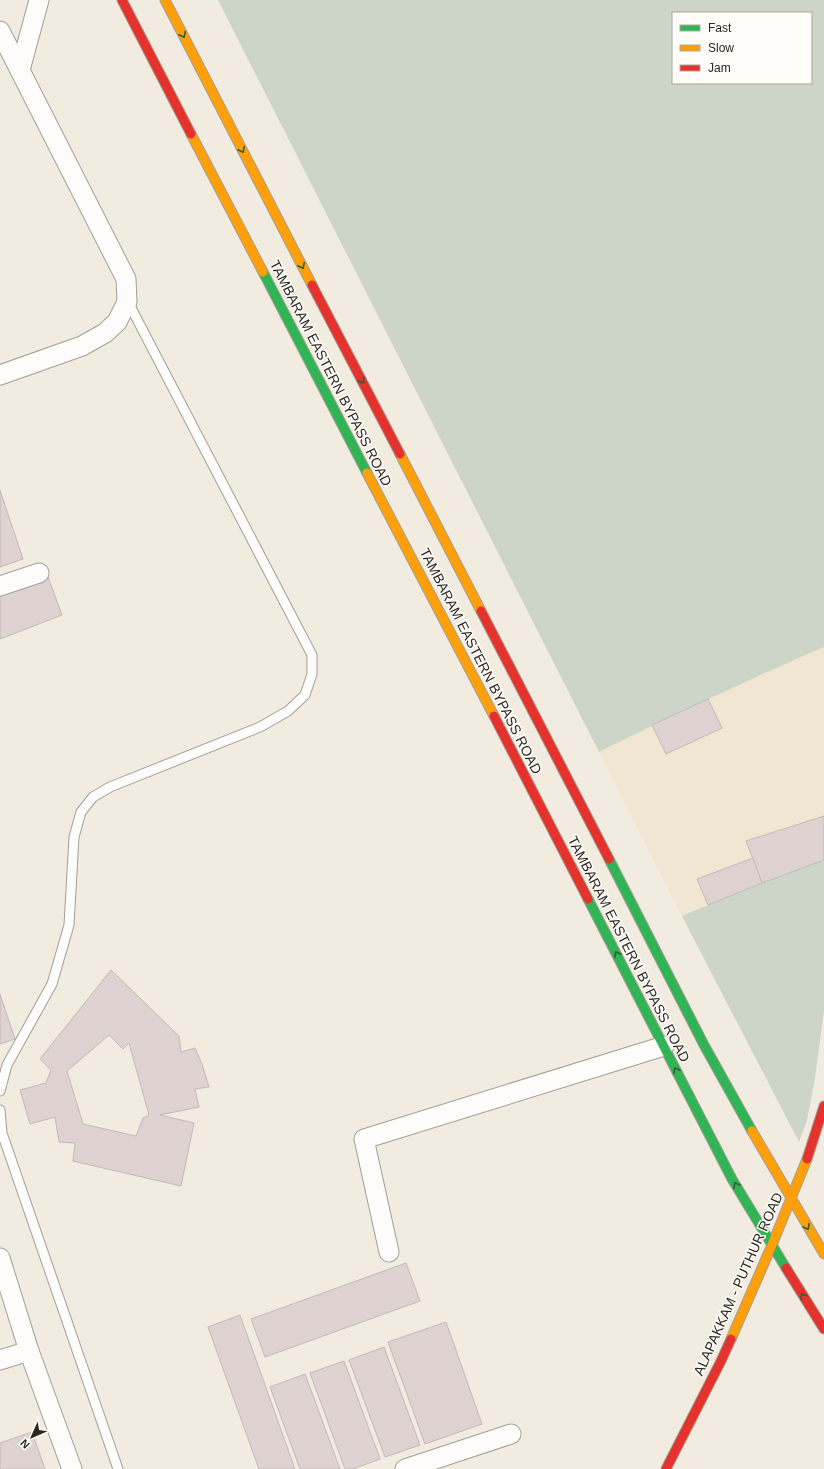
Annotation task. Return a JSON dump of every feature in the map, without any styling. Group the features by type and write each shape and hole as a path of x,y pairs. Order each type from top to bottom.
{"main road":[{"name":"TAMBARAM EASTERN BYPASS ROAD","path":"122,0 732,1179 824,1329"},
{"name":"TAMBARAM EASTERN BYPASS ROAD","path":"165,0 607,854 704,1045 791,1199 824,1254"},
{"name":"ALAPAKKAM - PUTHUR ROAD","path":"666,1469 720,1361 772,1245 819,1127 824,1106"}],"street":[{"path":"20,70 39,0"},
{"path":"0,31 126,279 128,302 117,322 104,333 82,346 0,375"},
{"path":"0,586 39,573"},
{"path":"389,1252 364,1139 664,1046"},
{"path":"0,1258 29,1351 72,1469"},
{"path":"0,1360 29,1351"},
{"path":"405,1469 511,1434"}],"lane":[{"path":"0,1091 7,1065 52,984 69,925 74,837 81,812 93,797 110,787 260,727 288,711 305,695 312,674 312,655 128,302"},
{"path":"0,1110 1,1133 118,1469"}],"shaded area":[{"path":"218,0 824,0 824,647 599,752"},
{"path":"824,647 824,860 762,883 682,916 599,752 652,725 756,676"},
{"path":"824,860 824,1010 815,1078 807,1120 799,1142 682,916 762,883"}],"building":[{"path":"0,490 23,559 0,567"},
{"path":"48,577 62,615 0,639 0,595"},
{"path":"708,699 722,728 666,754 652,725"},
{"path":"824,816 824,860 762,883 746,841"},
{"path":"753,858 762,883 708,905 697,879"},
{"path":"111,970 179,1036 181,1052 195,1048 202,1064 209,1087 195,1089 199,1107 160,1115 194,1123 181,1186 73,1161 75,1143 59,1142 55,1117 30,1124 20,1090 46,1083 51,1070 40,1059","holes":["109,1035 123,1049 129,1043 149,1115 143,1118 136,1136 83,1124 67,1071"]},
{"path":"0,994 15,1039 0,1044"},
{"path":"406,1263 420,1301 265,1357 251,1319"},
{"path":"240,1315 295,1469 259,1469 208,1327"},
{"path":"446,1322 482,1424 425,1444 388,1342"},
{"path":"384,1347 420,1445 385,1457 349,1360"},
{"path":"344,1361 380,1459 353,1469 345,1469 310,1373"},
{"path":"305,1374 340,1469 300,1469 270,1387"},
{"path":"32,1432 45,1469 0,1469 0,1443"}],"traffic: fast":[{"path":"263,272 367,473"},
{"path":"609,859 704,1045 752,1131"},
{"path":"588,899 732,1179 786,1268"}],"traffic: slow":[{"path":"165,0 312,285"},
{"path":"191,134 263,272"},
{"path":"400,454 481,611"},
{"path":"367,473 494,716"},
{"path":"752,1131 824,1254"},
{"path":"731,1339 772,1245 807,1159"}],"traffic: jam":[{"path":"122,0 191,134"},
{"path":"312,285 400,454"},
{"path":"481,611 609,859"},
{"path":"494,716 588,899"},
{"path":"807,1159 824,1106"},
{"path":"786,1268 824,1329"},
{"path":"666,1469 731,1339"}]}
